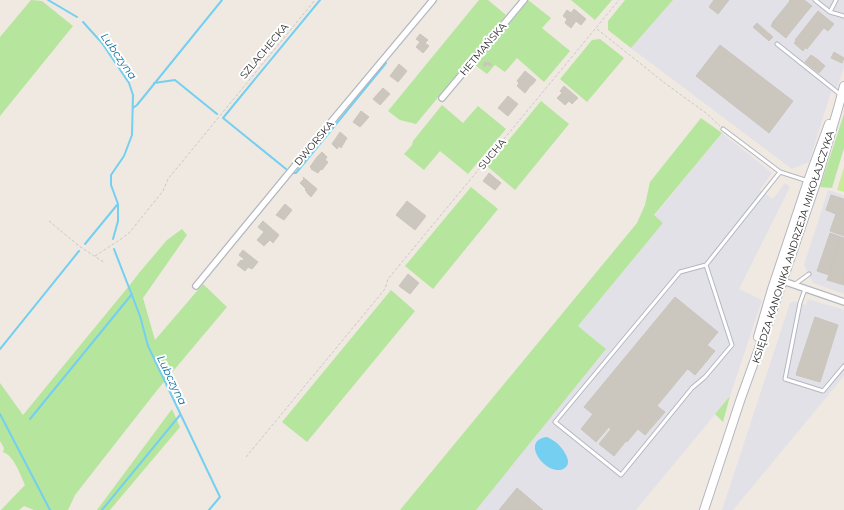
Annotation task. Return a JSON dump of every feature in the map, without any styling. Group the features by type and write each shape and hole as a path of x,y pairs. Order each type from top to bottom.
{"main road":[{"name":"KSIĘDZA KANONIKA ANDRZEJA MIKOŁAJCZYKA","path":"704,510 741,398 755,348 812,182 821,145 844,86"}],"street":[{"name":"DWORSKA","path":"196,286 434,0"},
{"name":"HETMAŃSKA","path":"442,98 524,0"},
{"path":"779,280 844,302"}],"lane":[{"path":"815,0 830,12 844,16"},
{"path":"830,12 836,0"},
{"path":"777,44 841,95"},
{"path":"723,129 780,172 812,182"},
{"path":"706,265 732,345 706,377 692,388 621,475 556,422 680,272 706,265 780,172"},
{"path":"793,285 809,274"},
{"path":"806,289 800,303 785,379 823,391 844,366"}],"path":[{"name":"SZLACHECKA","path":"95,256 130,232 163,191 168,179 315,0"},
{"name":"SUCHA","path":"246,457 385,289 388,279 620,0"},
{"path":"596,28 666,84 706,113 723,129"},
{"path":"49,221 78,246 105,263"}],"shaded area":[{"path":"673,0 844,0 844,67 837,88 833,86 809,162 792,169 631,48"},
{"path":"722,133 772,173 760,190 773,199 785,183 790,187 739,289 762,300 730,396 636,510 474,510 606,349 578,326 663,223 654,216"},
{"path":"828,190 844,195 844,294 813,283 804,265"},
{"path":"808,299 844,310 844,376 733,510 722,510 790,303 794,301 806,305"}],"green space":[{"path":"31,0 42,1 73,26 0,116 0,37"},
{"path":"479,0 488,0 506,15 416,124 400,120 388,111"},
{"path":"528,0 551,18 542,28 570,51 544,82 517,58 505,72 495,65 487,74 475,65"},
{"path":"571,0 612,0 595,20"},
{"path":"625,0 673,0 631,48 608,30 608,21"},
{"path":"600,39 624,58 587,102 560,79 592,40"},
{"path":"541,101 569,124 515,190 487,166"},
{"path":"442,105 463,123 478,106 506,129 468,174 440,151 424,170 404,154"},
{"path":"844,114 844,148 832,188 820,187"},
{"path":"701,118 722,133 654,215 663,223 578,326 606,349 476,510 400,510 637,223 645,205 650,182"},
{"path":"844,167 844,192 837,190"},
{"path":"471,187 498,209 433,289 405,266"},
{"path":"182,229 187,235 143,298 155,340 203,284 227,307 158,389 100,463 75,495 68,510 34,510 24,506 19,510 1,510 25,485 13,461 3,452 4,448 0,441 0,383 23,415 167,240"},
{"path":"391,290 415,311 307,442 282,422"},
{"path":"730,396 723,422 715,414"},
{"path":"172,409 180,427 110,510 97,510"}],"water":[{"path":"547,437 558,444 566,455 568,464 564,469 557,470 551,468 540,460 535,448 536,443 540,439"}],"building":[{"path":"714,0 729,0 718,14 709,7"},
{"path":"789,0 804,0 812,6 805,14"},
{"path":"790,1 805,14 788,35 772,23"},
{"path":"574,9 586,19 581,25 576,21 571,28 565,23 567,19 563,16 567,10 571,13"},
{"path":"818,11 830,21 826,25 814,16"},
{"path":"814,16 826,25 807,49 795,40"},
{"path":"830,21 834,24 828,31 824,28"},
{"path":"757,23 773,37 769,41 753,27"},
{"path":"773,23 788,35 786,38 771,26"},
{"path":"420,34 428,40 425,43 429,46 423,53 416,47 420,42 416,39"},
{"path":"796,41 805,48 803,51 794,43"},
{"path":"720,45 793,101 769,133 696,76"},
{"path":"834,52 844,58 842,63 831,58"},
{"path":"811,55 817,59 811,67 805,62"},
{"path":"817,59 825,66 819,73 811,67"},
{"path":"485,62 489,62 492,65 490,66 487,64 485,67 483,65"},
{"path":"399,64 407,71 398,82 390,76"},
{"path":"525,71 536,80 525,93 517,86 519,83 517,81"},
{"path":"564,86 578,98 572,104 569,101 565,105 557,98 562,93 560,91"},
{"path":"383,88 390,94 380,105 373,99"},
{"path":"508,96 518,104 508,116 498,108"},
{"path":"361,111 369,117 360,127 353,122"},
{"path":"340,132 347,138 341,148 339,146 337,149 332,144"},
{"path":"322,152 327,157 325,160 328,162 318,173 310,167"},
{"path":"489,173 501,183 495,190 483,181"},
{"path":"303,177 317,189 311,197 300,183 304,179"},
{"path":"831,195 844,199 844,236 830,231 836,214 826,210"},
{"path":"407,201 426,216 415,230 396,215"},
{"path":"285,204 292,210 284,220 276,215"},
{"path":"263,221 279,235 273,243 270,240 264,246 257,240 264,232 258,227"},
{"path":"830,233 841,237 829,275 817,271"},
{"path":"841,237 844,238 844,280 829,275"},
{"path":"243,250 258,262 252,269 248,267 245,271 237,265 244,259 239,255"},
{"path":"408,274 419,283 410,294 399,286"},
{"path":"829,275 844,280 844,285 827,280"},
{"path":"675,297 718,332 627,442 584,407"},
{"path":"815,317 838,325 822,376 798,368"},
{"path":"707,345 715,351 695,375 688,369"},
{"path":"798,368 822,376 820,382 796,375"},
{"path":"657,406 665,412 645,435 638,429"},
{"path":"593,414 609,427 596,442 581,429"},
{"path":"611,429 626,441 614,456 599,444"},
{"path":"517,488 543,510 499,510"}],"waterway":[{"name":"Lubczyna","path":"48,0 77,17"},
{"path":"133,108 222,0"},
{"path":"286,169 223,118 320,0"},
{"name":"Lubczyna","path":"83,22 102,43 129,83 133,95 132,135 124,156 111,175 111,185 118,204 118,221 113,239"},
{"path":"292,173 296,173 386,63"},
{"path":"154,83 175,80 217,114"},
{"path":"85,244 117,205"},
{"name":"Lubczyna","path":"114,249 140,316 148,346 220,497 209,510"},
{"path":"0,349 79,251"},
{"path":"30,419 132,294"},
{"path":"0,414 50,510"},
{"path":"102,510 180,415"}]}
